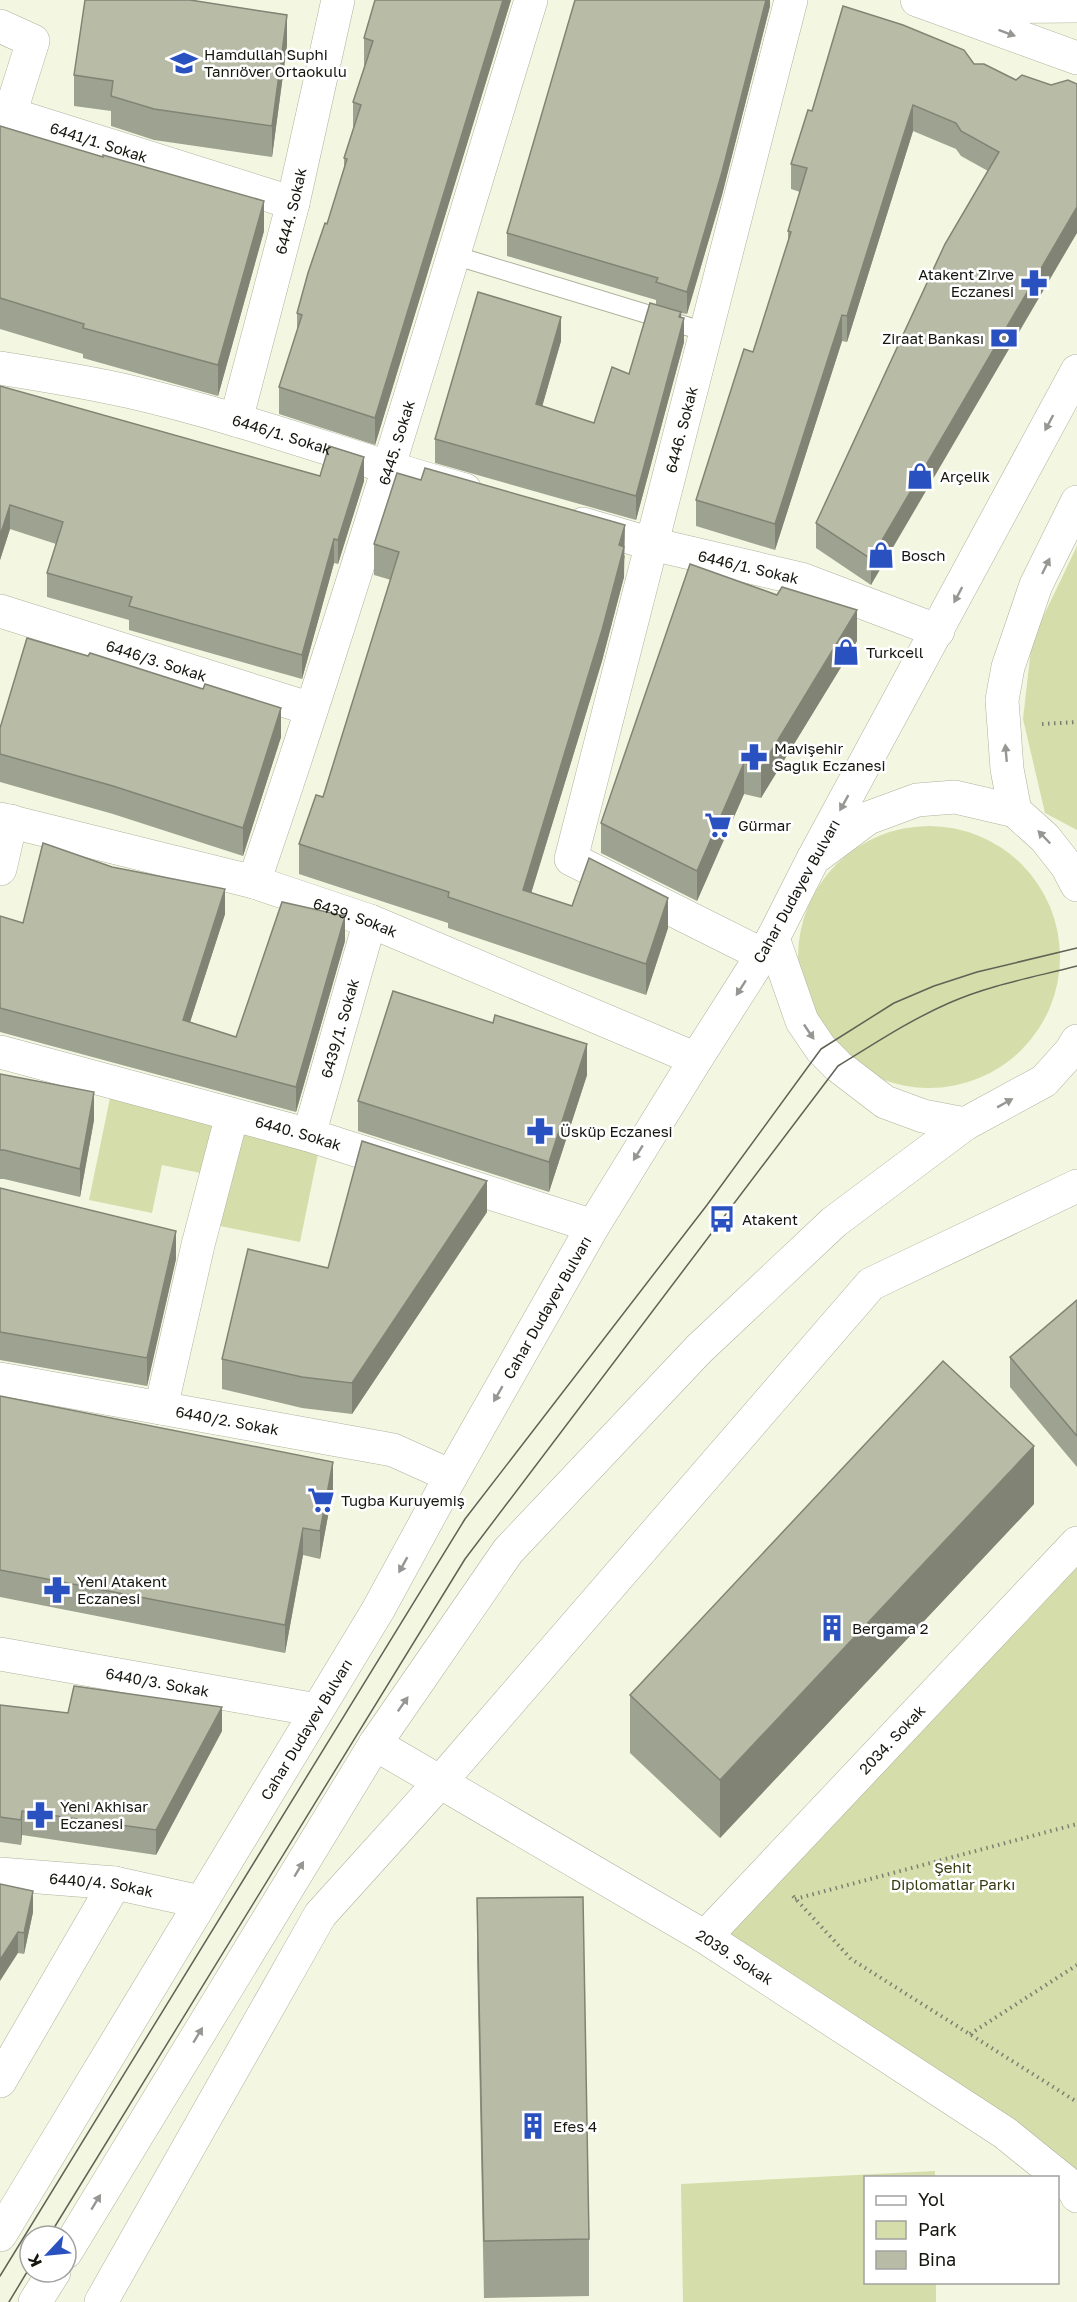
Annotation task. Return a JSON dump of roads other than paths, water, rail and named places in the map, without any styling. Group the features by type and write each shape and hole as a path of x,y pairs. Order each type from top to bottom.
{"street":[{"name":"6444. Sokak","path":"236,420 293,203 338,0"},
{"name":"6445. Sokak","path":"254,882 389,469 531,0"},
{"name":"6446. Sokak","path":"768,947 571,859 791,0"},
{"path":"925,3 1077,6"},
{"path":"925,3 1077,58"},
{"name":"6441/1. Sokak","path":"0,26 33,41 10,114 293,203"},
{"name":"6446/1. Sokak","path":"0,368 130,391 236,420 389,469 492,498"},
{"name":"Cahar Dudayev Bulvarı","path":"0,2235 378,1610 593,1226 768,947 813,859 938,632 1077,371"},
{"path":"1015,811 1007,769 1002,700 1008,666 1036,585 1077,502"},
{"name":"6446/1. Sokak","path":"560,518 652,544 801,579 938,632"},
{"name":"6446/3. Sokak","path":"0,611 311,709"},
{"path":"813,859 868,818 917,800 955,797 1015,811 1074,867"},
{"path":"0,869 6,820"},
{"name":"6439. Sokak","path":"6,820 254,882 370,921 696,1059"},
{"name":"6439/1. Sokak","path":"309,1135 370,921"},
{"path":"768,947 802,1021 821,1049 838,1066 885,1102 923,1116 965,1124"},
{"path":"1044,1081 1077,1041"},
{"name":"6440. Sokak","path":"0,1052 309,1135 593,1226"},
{"path":"78,2232 375,1744 508,1551 699,1349 834,1222 965,1124 1044,1081 1077,1069"},
{"path":"161,1408 187,1242 232,1115"},
{"path":"101,2302 320,1915 441,1781 871,1284 1077,1186"},
{"name":"6440/2. Sokak","path":"0,1379 393,1450 451,1476"},
{"name":"2034. Sokak","path":"705,1937 1077,1543"},
{"name":"6440/3. Sokak","path":"0,1654 317,1710"},
{"name":"2039. Sokak","path":"375,1744 705,1937 1005,2133 1058,2176"},
{"name":"6440/4. Sokak","path":"0,1874 115,1883 201,1902"},
{"path":"2,2075 115,1883"},
{"name":"2039. Sokak","path":"1059,2177 1073,2188 1077,2196"},
{"path":"35,2302 46,2284"}],"lane":[{"path":"453,255 706,332"}],"tram line":[{"path":"0,2276 465,1519 707,1205 821,1049 894,1003 934,986 977,972 1077,948"},
{"path":"56,2224 465,1559 838,1066 906,1025 949,1003 996,986 1077,966"},
{"path":"9,2302 20,2284"}],"place":[{"name":"Hamdullah Suphi Tanrıöver Ortaokulu","path":"184,63"},
{"name":"Atakent Zirve Eczanesi","path":"1034,283"},
{"name":"Ziraat Bankası","path":"1004,338"},
{"name":"Arçelik","path":"920,476"},
{"name":"Bosch","path":"881,555"},
{"name":"Turkcell","path":"846,652"},
{"name":"Mavişehir Sağlık Eczanesi","path":"754,757"},
{"name":"Gürmar","path":"718,825"},
{"name":"Üsküp Eczanesi","path":"540,1131"},
{"name":"Atakent","path":"722,1219"},
{"name":"Tuğba Kuruyemiş","path":"321,1500"},
{"name":"Yeni Atakent Eczanesi","path":"57,1590"},
{"name":"Bergama 2","path":"832,1628"},
{"name":"Yeni Akhisar Eczanesi","path":"40,1815"},
{"name":"Efes 4","path":"533,2126"}],"park label":[{"name":"Şehit Diplomatlar Parkı","path":"953,1876"}]}
